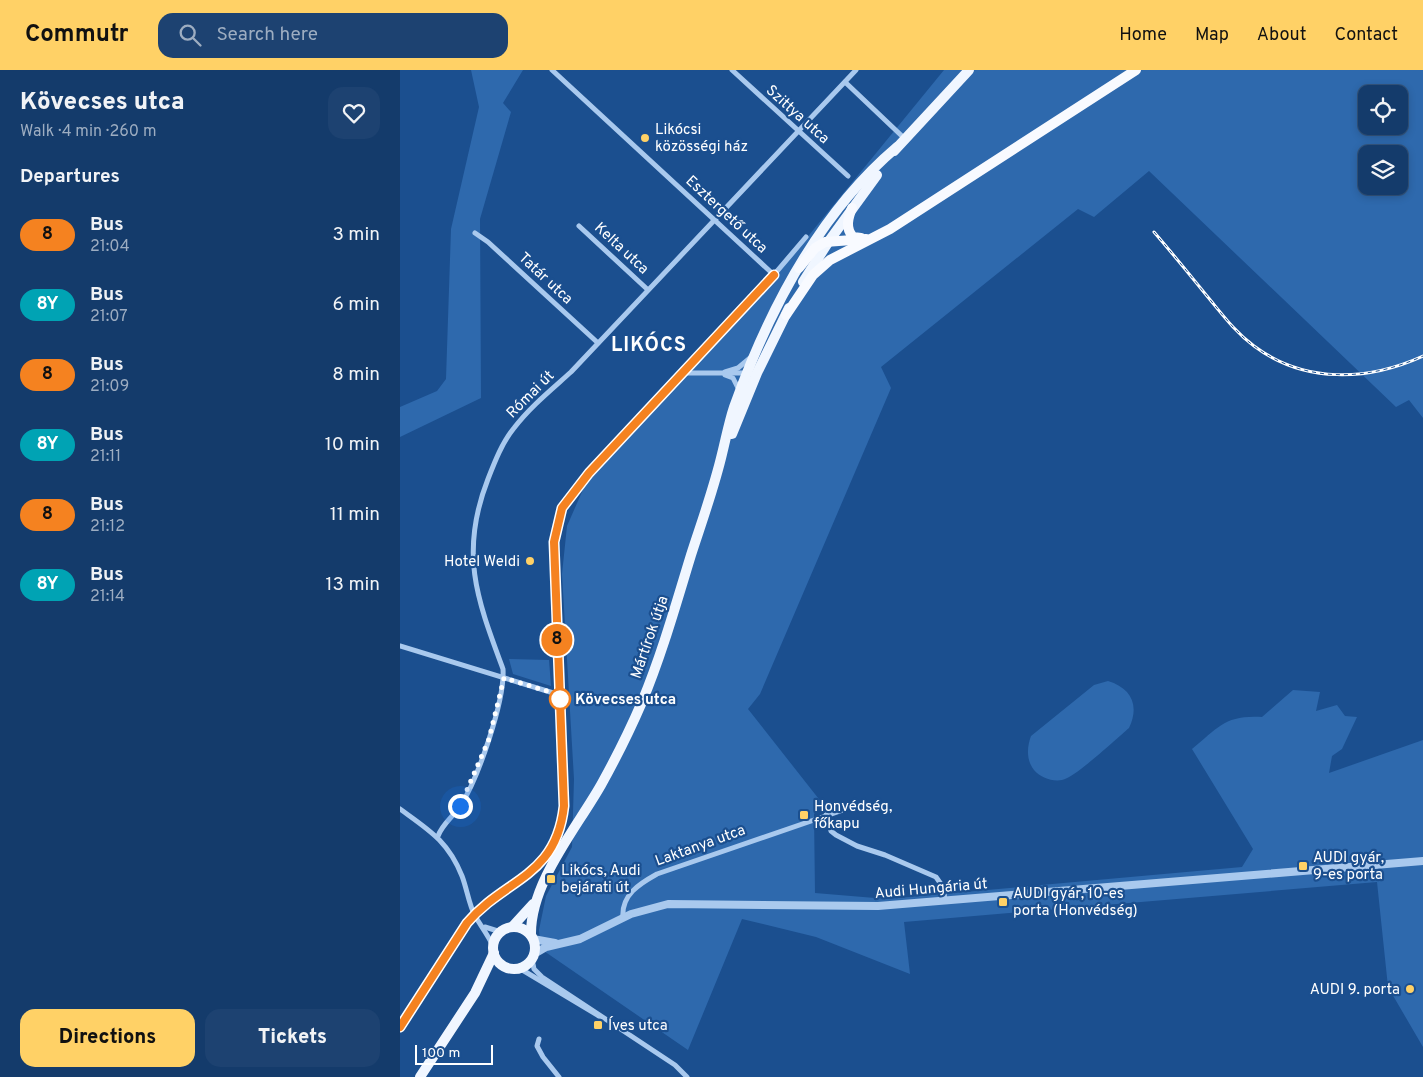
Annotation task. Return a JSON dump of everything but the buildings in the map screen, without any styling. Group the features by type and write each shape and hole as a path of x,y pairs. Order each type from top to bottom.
{"highway":[{"path":"786,315 806,284 821,266 890,229 1136,70"},
{"path":"852,208 848,221 851,235 860,238 872,238"},
{"path":"799,268 818,245 829,241 853,241 872,238"}],"main road":[{"path":"722,452 728,426 740,392 786,315 804,280 829,241 904,138 969,70"},
{"path":"722,452 752,373 756,353 772,317 799,268 825,227 847,199 897,147"},
{"name":"Mártírok útja","path":"501,932 520,921 536,899 556,859 606,777 642,702 663,647 722,452"},
{"name":"Mártírok útja","path":"533,957 531,921 536,899"},
{"path":"512,927 520,928 532,937"},
{"path":"475,993 501,932"},
{"path":"494,949 497,960 505,966 519,968 533,957"},
{"path":"420,1077 475,993 491,973 505,966"}],"street":[{"name":"Esztergető utca","path":"552,70 774,275"},
{"name":"Szittya utca","path":"732,70 848,176"},
{"name":"Római út","path":"438,836 442,826 460,806 479,763 496,714 504,678 503,669 480,610 475,586 473,540 479,503 497,457 512,430 598,343 856,70"},
{"path":"844,82 904,138"},
{"name":"Kelta utca","path":"579,226 647,289"},
{"name":"Tatár utca","path":"475,233 488,242 598,343"},
{"path":"400,1027 474,915 519,883 538,865 557,839 564,806 554,542 562,508 583,480 774,275 806,237"},
{"path":"718,373 738,368 756,353"},
{"path":"683,373 752,373"},
{"path":"718,373 733,378 740,392"},
{"path":"400,646 560,695"},
{"path":"400,809 438,836 461,875 474,915 483,926 494,949"},
{"name":"Laktanya utca","path":"623,918 624,906 633,889 657,874 846,809"},
{"path":"826,815 831,831 836,835 858,846 885,855 936,877 943,887 945,900"},
{"name":"Audi Hungária út","path":"623,918 655,906 682,902 856,907 1074,891 1423,861"},
{"path":"623,918 585,937 546,947 533,957 534,969 542,977 675,1065 687,1077"},
{"path":"483,926 501,932"},
{"path":"532,937 560,944"},
{"path":"519,968 586,1010 608,1020"},
{"path":"539,1039 537,1046 559,1077"}],"shaded area":[{"path":"471,70 523,70 503,103 511,112 480,219 481,398 400,437 400,407 437,391 446,379 451,229 479,107"},
{"path":"944,70 1423,70 1423,418 1409,400 1396,407 1149,171 1094,217 1078,209 881,367 891,388 760,694 748,709 822,803 814,814 815,893 887,899 1242,867 1253,849 1192,749 1216,729 1231,720 1262,717 1293,690 1320,692 1316,711 1337,705 1345,716 1357,717 1342,749 1332,756 1329,773 1423,740 1423,1047 1388,987 1377,882 904,922 910,974 816,937 742,919 688,1050 541,949 539,930 546,896 572,847 574,779 562,574 567,526 585,485 765,289"},
{"path":"509,659 549,660 551,686 513,674"},
{"path":"1108,681 1123,688 1131,698 1134,712 1129,728 1086,765 1068,777 1062,780 1054,780 1040,775 1031,766 1028,758 1031,736 1094,685"}],"railway":[{"path":"1154,232 1235,329 1247,341 1274,358 1294,367 1337,375 1381,370 1423,356"}],"bus line":[{"name":"8","path":"400,1027 467,923 480,910 519,883 538,865 557,839 564,806 554,542 562,508 576,487 774,275"}],"place":[{"name":"Likócsi közösségi ház","path":"645,138"},
{"name":"Hotel Weldi","path":"530,561"},
{"name":"Kövecses utca","path":"560,699"},
{"name":"Honvédség, főkapu","path":"804,815"},
{"name":"AUDI gyár, 9-es porta","path":"1303,866"},
{"name":"Likócs, Audi bejárati út","path":"551,879"},
{"name":"AUDI gyár, 10-es porta (Honvédség)","path":"1003,902"},
{"name":"AUDI 9. porta","path":"1410,989"},
{"name":"Íves utca","path":"598,1025"}],"district":[{"name":"LIKÓCS","path":"649,344"}],"route":[{"path":"460,806 489,739 504,678 560,695 560,699"}]}
